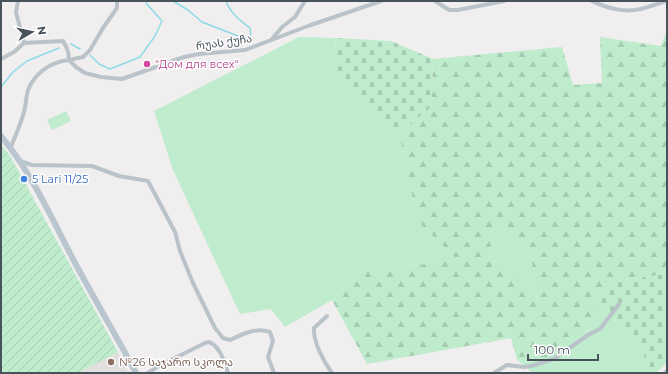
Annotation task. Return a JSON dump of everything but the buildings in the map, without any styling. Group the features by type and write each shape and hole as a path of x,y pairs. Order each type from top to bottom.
{"main road":[{"path":"1,136 11,147 34,185 94,299 136,373"}],"street":[{"path":"18,1 16,12 24,42"},
{"path":"11,147 24,112 28,91 38,74 53,64 83,57 90,50 117,8 117,1"},
{"path":"272,39 282,27 295,18 305,1"},
{"name":"რუას ქუჩა","path":"69,60 85,73 100,77 122,79 184,57 199,54 245,50 381,1"},
{"path":"435,1 449,10 458,10 504,1"},
{"path":"592,1 610,8 625,10 640,10 666,1"},
{"path":"1,59 14,52 24,42 63,41 68,50 69,60"},
{"path":"20,161 32,165 92,166 119,176 148,181 175,232 180,251 193,283 215,328 223,338 230,340 246,333 262,329 270,332 273,341 268,357 274,373"},
{"path":"494,373 507,365 524,367 554,359 588,335 600,329 619,304"},
{"path":"327,316 314,328 314,334 324,362 332,373"},
{"path":"148,373 157,367 209,342 216,346 225,363 228,373"}],"shaded area":[{"name":"№26 საჯარო სკოლა","path":"118,352 129,373 78,373"}],"green space":[{"path":"667,30 667,274 609,282 593,304 607,313 573,343 543,359 533,361 517,360 511,338 367,364 332,300 361,272 458,260 416,220 408,169 399,134 431,107 433,59 562,47 573,85 602,83 600,37 661,46","holes":["493,229 509,230 529,252 535,276 537,305 517,272 489,260"]},
{"path":"299,37 336,38 334,65 356,94 399,134 408,169 416,220 459,260 361,272 332,300 285,327 271,309 240,314 173,170 154,111"},
{"path":"336,38 391,41 433,59 431,107 399,134 356,94 334,65"},
{"path":"66,111 71,121 52,130 47,120"},
{"path":"1,145 9,154 118,352 78,373 1,373"},
{"path":"493,229 509,230 529,252 535,276 537,306 517,272 489,260"},
{"path":"667,274 667,363 656,373 653,373 633,335 607,313 593,304 609,282"},
{"path":"607,313 633,335 653,373 533,373 517,360 532,362 587,332"}],"waterway":[{"path":"90,55 99,64 110,69 140,57 155,36 162,21 146,3 147,1"},
{"path":"173,1 188,10 202,22 247,38 251,34 250,28 233,13 226,1"},
{"path":"71,44 80,49"},
{"path":"1,87 13,72 27,61 59,48"}],"place":[{"name":"\"Дом для всех\"","path":"147,64"},
{"name":"5 Lari 11/25","path":"24,179"},
{"name":"№26 საჯარო სკოლა","path":"111,362"}]}
